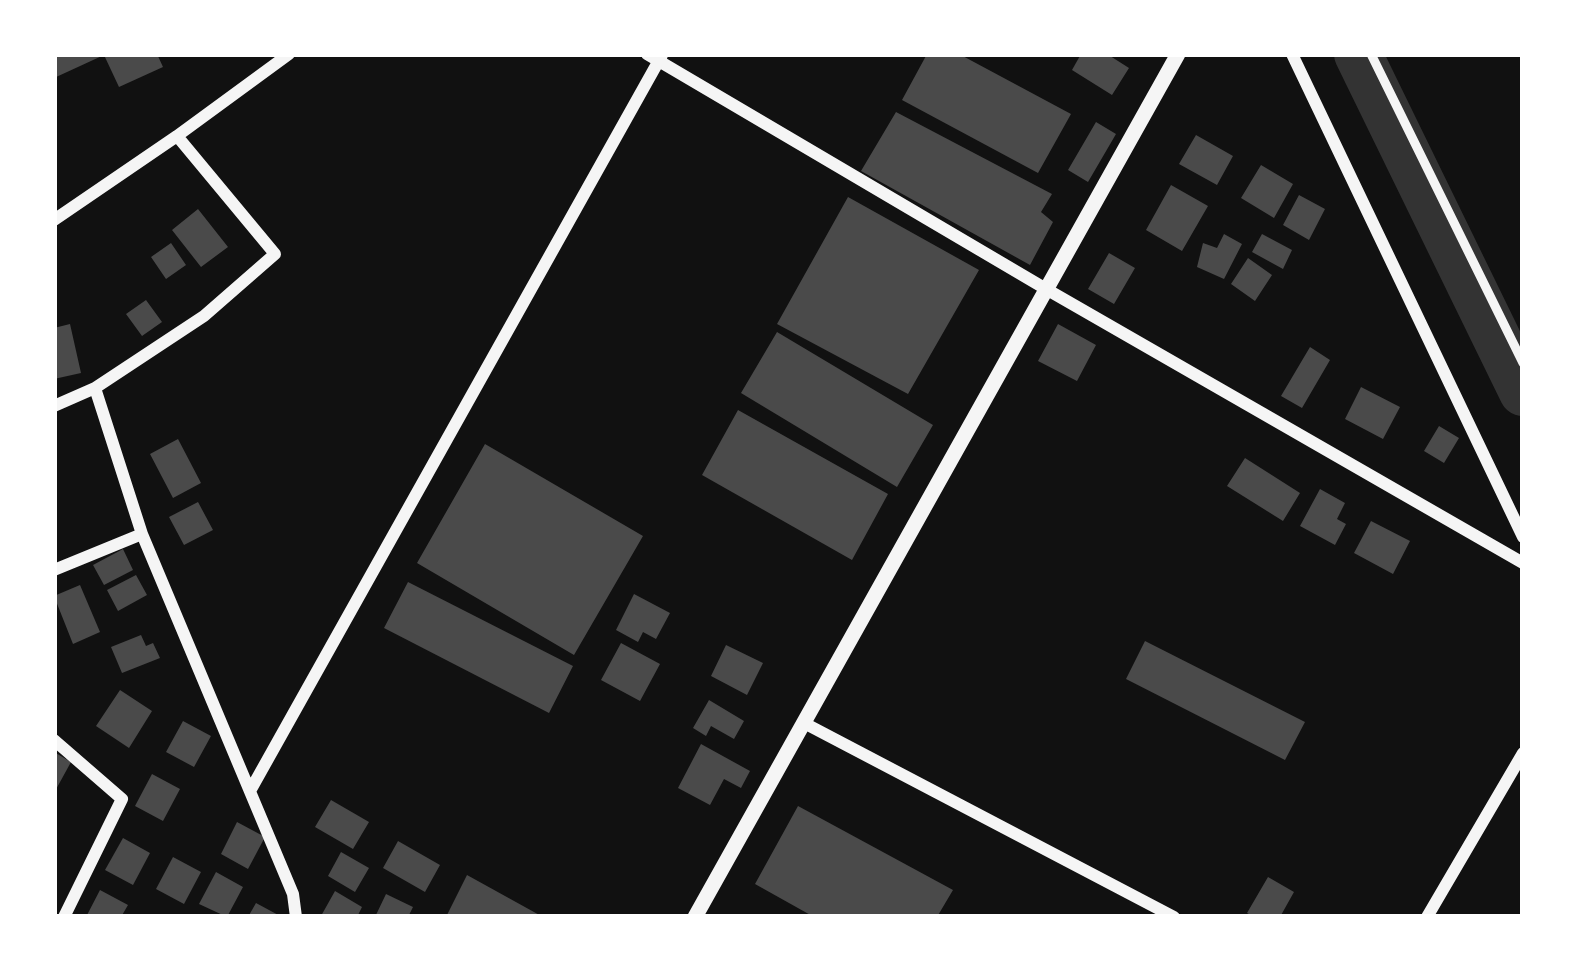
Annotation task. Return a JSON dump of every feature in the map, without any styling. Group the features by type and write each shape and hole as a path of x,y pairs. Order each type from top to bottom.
{"street":[{"path":"54,220 289,54"},
{"path":"695,917 1178,54"},
{"path":"1292,54 1523,537"},
{"path":"1371,54 1523,364"},
{"path":"250,791 656,56 1046,289 1523,563"},
{"path":"54,406 95,388 204,316 275,254 177,136"},
{"path":"95,388 142,534 293,894 296,917"},
{"path":"54,570 142,534"},
{"path":"804,723 1174,917"},
{"path":"54,740 122,799 64,917"},
{"path":"1427,917 1523,753"}],"building":[{"path":"54,54 157,54 163,67 119,87 104,55 54,78"},
{"path":"927,54 959,54 1071,114 1038,173 902,100"},
{"path":"1081,54 1107,54 1129,68 1112,95 1072,70"},
{"path":"896,112 1052,194 1041,212 1053,222 1030,265 861,171"},
{"path":"1096,122 1116,134 1088,182 1068,170"},
{"path":"1196,135 1233,156 1217,185 1179,164"},
{"path":"1261,165 1293,184 1274,218 1241,198"},
{"path":"1171,185 1208,206 1182,251 1146,230"},
{"path":"1299,195 1325,209 1309,240 1283,225"},
{"path":"848,197 979,270 908,394 777,324"},
{"path":"198,209 228,247 201,267 172,230"},
{"path":"1224,234 1242,244 1224,279 1197,267 1203,243 1217,248"},
{"path":"1262,234 1292,250 1283,269 1252,252"},
{"path":"171,243 186,265 166,279 151,257"},
{"path":"1109,253 1135,268 1114,304 1088,289"},
{"path":"1248,258 1272,275 1255,301 1231,284"},
{"path":"146,300 162,322 142,336 126,314"},
{"path":"70,324 81,373 54,379 54,328"},
{"path":"1058,324 1096,345 1077,381 1038,361"},
{"path":"777,332 933,425 897,487 741,393"},
{"path":"1310,347 1330,360 1302,408 1281,396"},
{"path":"1361,387 1400,407 1383,439 1345,419"},
{"path":"738,410 888,494 852,560 702,475"},
{"path":"1439,426 1459,438 1444,463 1424,451"},
{"path":"178,439 201,483 173,498 150,454"},
{"path":"485,444 643,536 574,655 417,563"},
{"path":"1245,458 1300,493 1283,521 1227,486"},
{"path":"1320,489 1345,503 1337,519 1346,524 1335,545 1300,526"},
{"path":"198,502 213,530 184,545 169,517"},
{"path":"1371,521 1410,541 1393,574 1354,553"},
{"path":"123,549 133,570 104,585 93,565"},
{"path":"136,575 147,595 118,611 107,590"},
{"path":"408,582 573,666 549,713 384,628"},
{"path":"80,585 100,632 73,644 54,596"},
{"path":"634,594 670,613 656,639 643,632 638,642 616,630"},
{"path":"141,635 146,646 153,643 160,658 122,673 111,647"},
{"path":"1145,641 1305,722 1285,760 1126,679"},
{"path":"621,643 660,664 640,701 601,680"},
{"path":"726,645 763,663 747,695 711,676"},
{"path":"120,690 152,711 129,748 96,726"},
{"path":"709,700 744,721 734,739 711,726 706,736 693,728"},
{"path":"183,721 211,736 194,767 166,752"},
{"path":"701,744 750,771 741,788 724,779 710,805 678,788"},
{"path":"54,752 71,762 54,793"},
{"path":"152,774 180,789 163,821 135,806"},
{"path":"331,800 369,822 353,849 315,827"},
{"path":"798,806 953,890 937,917 814,917 755,884"},
{"path":"237,822 265,837 248,869 221,854"},
{"path":"123,838 150,853 133,885 105,870"},
{"path":"398,841 440,865 425,892 383,868"},
{"path":"341,852 369,868 355,892 328,876"},
{"path":"173,857 201,872 184,904 156,889"},
{"path":"216,872 243,887 227,917 199,904"},
{"path":"467,875 543,917 446,917"},
{"path":"1268,877 1294,892 1280,917 1254,917 1247,913"},
{"path":"100,890 128,905 121,917 86,917"},
{"path":"335,891 362,907 357,917 321,916"},
{"path":"386,894 413,907 408,917 375,917"},
{"path":"256,903 282,917 248,917"}],"waterway":[{"path":"1358,54 1523,392"}]}
